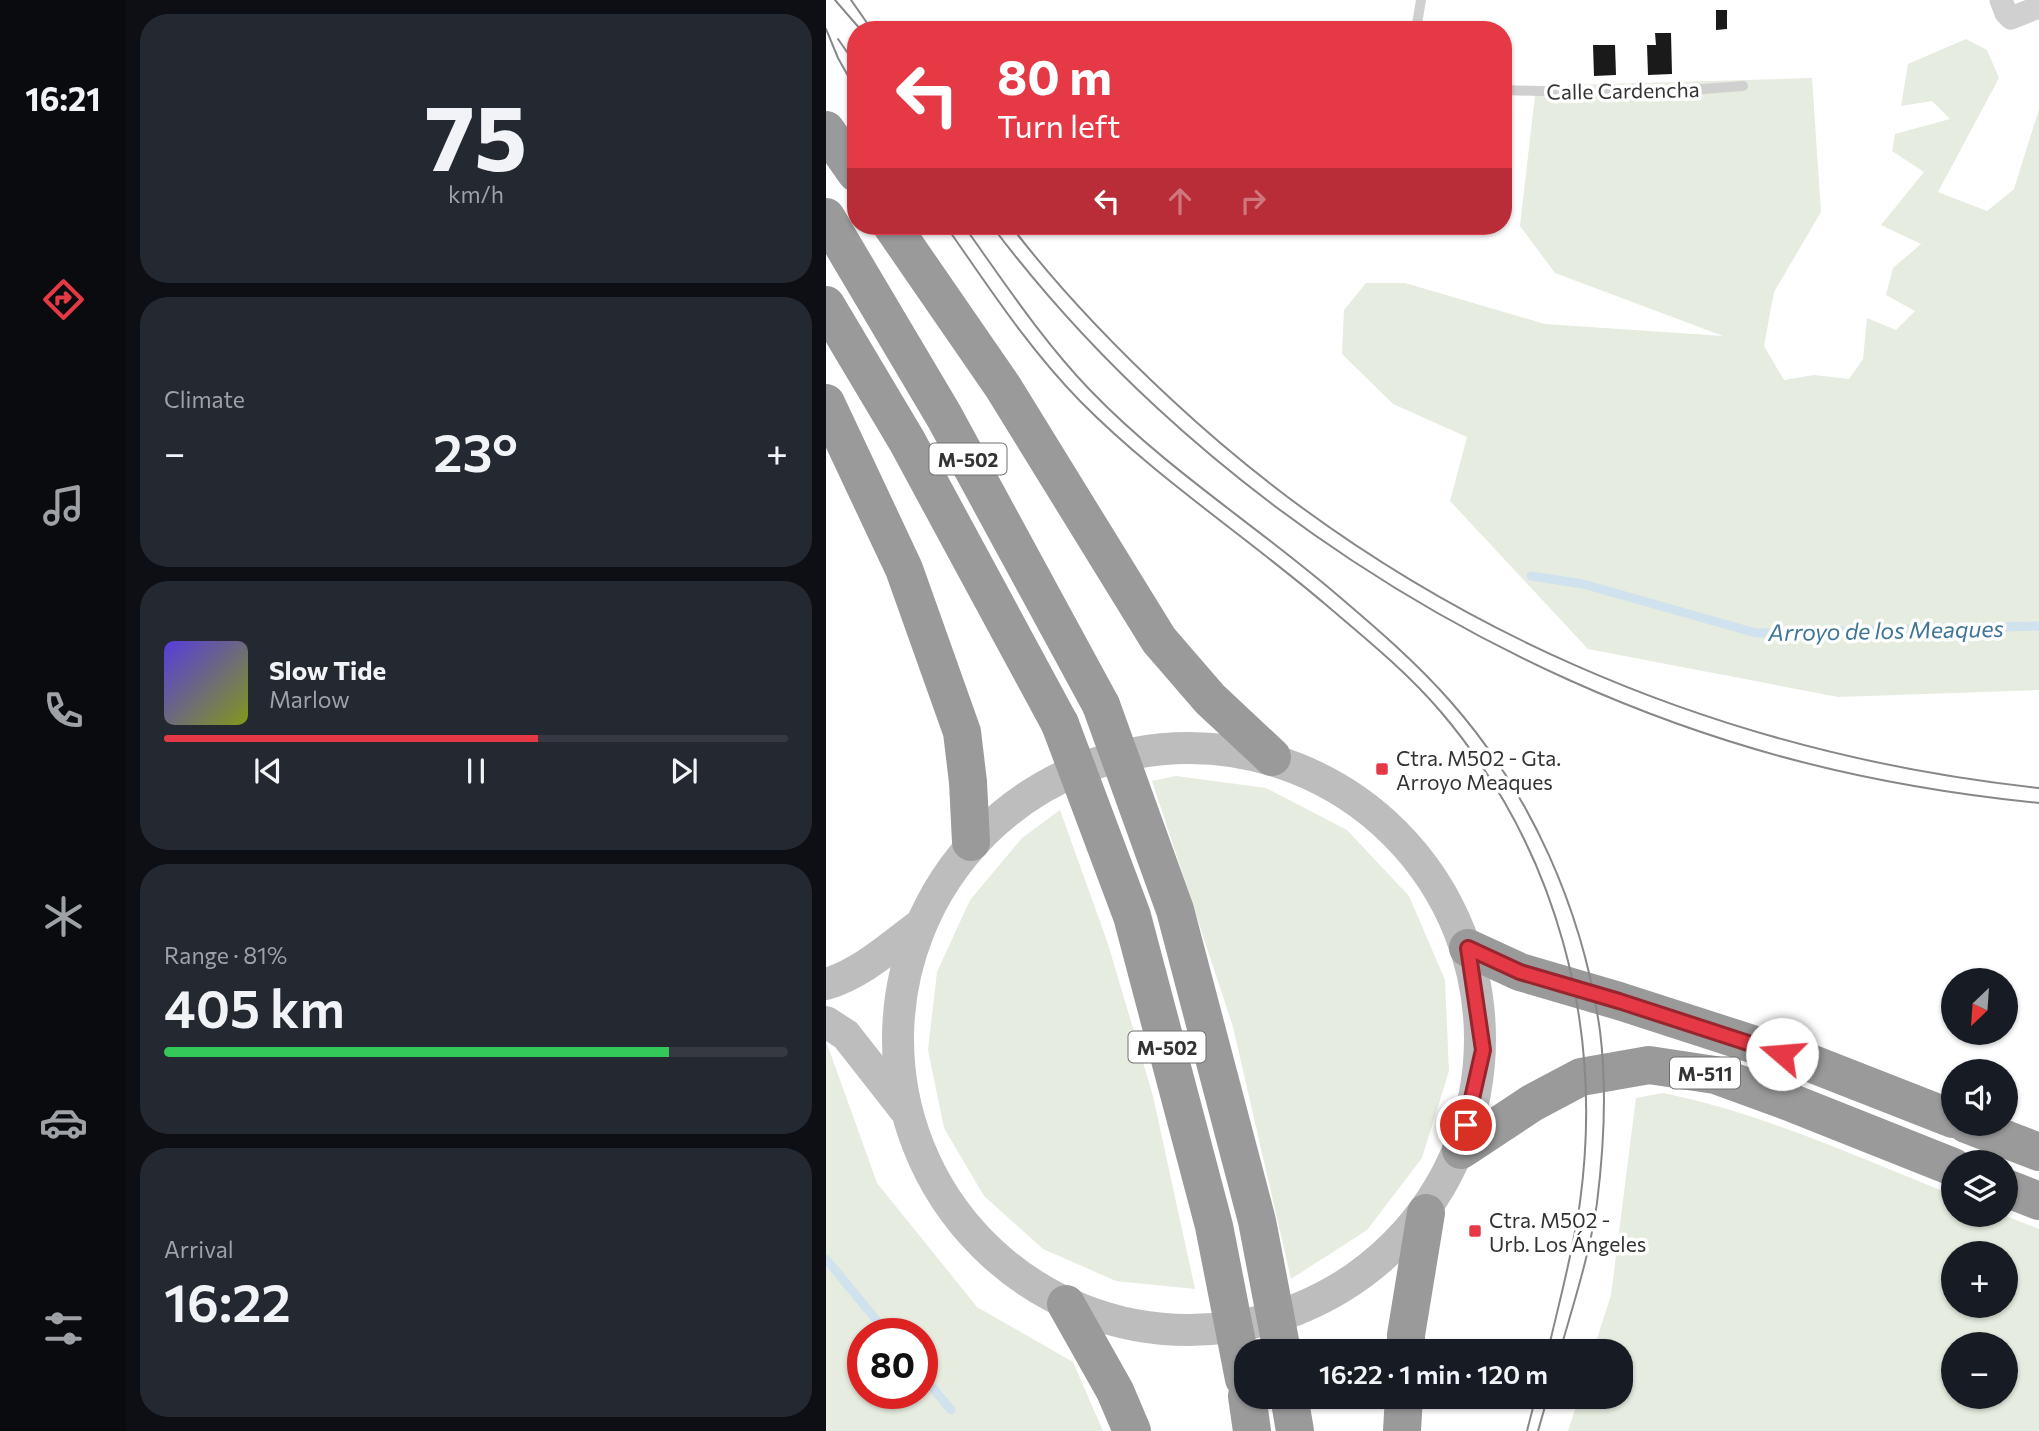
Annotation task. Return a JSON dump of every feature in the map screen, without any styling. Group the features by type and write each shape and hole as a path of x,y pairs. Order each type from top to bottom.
{"highway":[{"path":"826,130 847,160"},
{"name":"M-502","path":"826,217 944,416 1101,705 1175,910 1257,1221 1280,1339"},
{"name":"M-502","path":"898,235 1003,387 1159,640 1210,699 1272,757"},
{"name":"M-502","path":"826,304 907,441 1060,724 1132,916 1214,1226 1236,1339"},
{"path":"826,402 904,569 962,732 971,842"},
{"name":"M-511","path":"1468,948 1520,972 1805,1061 1941,1114"},
{"name":"M-511","path":"1461,1150 1532,1103 1580,1077 1648,1065 1715,1075 1941,1162"},
{"path":"1997,1136 2039,1152"},
{"path":"2018,1193 2039,1201"},
{"path":"1406,1339 1426,1213"},
{"path":"1066,1304 1115,1391 1132,1431"},
{"name":"M-502","path":"1249,1409 1252,1431"},
{"path":"1291,1409 1295,1431"},
{"path":"1402,1431 1403,1409"}],"street":[{"path":"2001,0 2011,18 2039,7"},
{"name":"M-511","path":"1163,746 1272,757 1320,776 1363,803 1408,843 1444,892 1468,948 1483,1050 1461,1150 1426,1213 1370,1270 1300,1310 1223,1329 1143,1327 1066,1304 1002,1263 950,1208 923,1161 905,1110 896,1049 900,987 917,927 940,882 971,842 1058,776 1163,746"},
{"path":"826,984 866,965 917,927"},
{"path":"826,1022 846,1035 905,1110"}],"lane":[{"path":"1418,21 1421,0"},
{"name":"Calle Cardencha","path":"1512,90 1638,94 1743,86"}],"shaded area":[{"path":"1966,39 1987,50 1999,78 1938,192 1987,211 2014,189 2039,109 2039,690 1838,697 1588,649 1450,501 1467,437 1393,404 1342,354 1344,310 1366,283 1405,283 1545,324 1723,336 1555,273 1520,226 1536,86 1812,78 1821,212 1774,292 1764,346 1784,380 1814,375 1849,379 1863,359 1867,318 1896,330 1915,311 1886,295 1893,268 1921,244 1881,225 1924,172 1892,151 1895,134 1950,119 1932,101 1901,106 1908,64"},
{"path":"1176,776 1266,788 1347,830 1409,896 1445,980 1449,1071 1422,1158 1367,1230 1291,1279 1233,1027 1152,781"},
{"path":"1060,810 1108,944 1153,1096 1195,1289 1116,1281 1043,1249 984,1196 944,1128 928,1050 937,972 970,900 1022,838"},
{"path":"826,1041 877,1183 977,1307 1073,1362 1103,1431 826,1431"},
{"path":"1663,1093 1737,1112 1941,1190 1941,1227 2018,1227 2018,1221 2039,1229 2039,1431 1568,1431 1575,1409 1633,1409 1633,1339 1597,1339 1611,1295 1636,1098"}],"building":[{"path":"1716,10 1727,10 1727,29 1716,30"},
{"path":"1655,33 1671,33 1672,74 1648,75 1647,45 1656,45"},
{"path":"1593,45 1615,45 1616,75 1594,76"}],"waterway":[{"name":"Arroyo de los Meaques","path":"1531,576 1583,584 1756,633 2039,626"},
{"path":"826,1259 875,1318"},
{"path":"938,1394 951,1410"}],"tram line":[{"path":"835,0 853,21"},
{"path":"851,0 866,21"},
{"path":"826,29 847,74"},
{"path":"838,39 847,52"},
{"path":"952,235 1026,338 1080,401 1139,455 1355,630 1428,697 1481,765 1515,821 1542,881 1563,942 1577,1005 1585,1070 1586,1136 1580,1202 1551,1339"},
{"path":"970,235 1072,371 1118,418 1365,619 1438,687 1480,737 1529,814 1549,856 1581,942 1600,1031 1603,1074 1603,1139 1597,1203 1586,1259 1563,1339"},
{"path":"999,235 1070,320 1156,407 1251,488 1352,561 1459,625 1571,681 1685,727 1802,762 1861,776 1949,792 2039,803"},
{"path":"1018,235 1068,294 1129,358 1171,399 1264,479 1362,549 1465,611 1573,664 1685,709 1800,744 1918,770 2039,788"},
{"path":"1527,1431 1533,1409"},
{"path":"1538,1431 1544,1409"}],"place":[{"name":"Ctra. M502 - Gta. Arroyo Meaques","path":"1382,769"},
{"name":"Ctra. M502 - Urb. Los Ángeles","path":"1475,1231"}],"route":[{"path":"1466,1125 1483,1050 1468,948 1520,972 1782,1054"}]}
